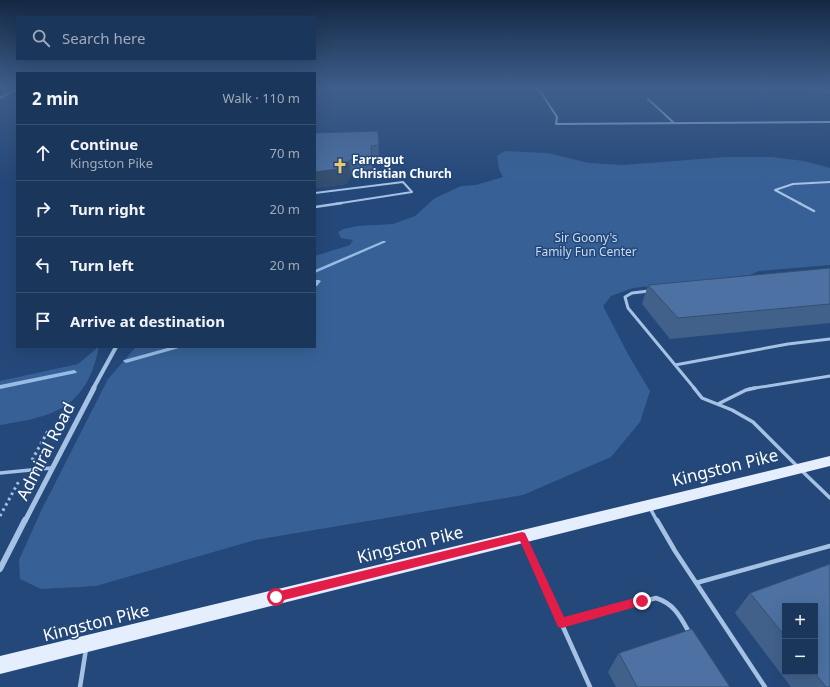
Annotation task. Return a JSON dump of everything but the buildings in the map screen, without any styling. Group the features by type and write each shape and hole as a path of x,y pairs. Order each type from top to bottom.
{"main road":[{"name":"Kingston Pike","path":"0,665 830,460"}],"street":[{"path":"557,120 556,124 830,122"},
{"path":"672,120 675,123"},
{"name":"Admiral Road","path":"0,569 51,468 115,348"}],"lane":[{"path":"316,194 403,182 412,192 316,207"},
{"path":"814,211 775,190 793,184 830,182"},
{"path":"656,290 632,293 625,297 628,308 702,398 718,404 753,422 830,498"},
{"path":"675,364 788,344 830,339"},
{"path":"718,404 746,390 830,376"},
{"path":"0,473 51,468"},
{"path":"648,505 696,583 765,687"},
{"path":"522,536 590,687"},
{"path":"696,583 830,546"},
{"path":"562,623 656,598 664,599 674,606 694,640"},
{"path":"80,687 87,644"}],"green space":[{"name":"Sir Goony's Family Fun Center","path":"505,151 547,153 589,163 623,165 727,157 771,157 804,161 830,168 830,265 759,271 750,275 633,288 611,296 603,306 629,356 650,391 640,422 611,457 523,495 255,540 96,586 41,589 20,579 19,560 41,511 108,379 135,348 316,348 316,256 350,245 353,240 341,238 338,232 358,226 393,224 415,216 435,198 461,186 476,185 503,177 499,169 497,156"},
{"path":"99,348 86,384 77,396 66,406 37,418 0,425 0,381 78,364"}],"waterway":[{"path":"316,272 384,242"},
{"path":"316,281 319,281 316,284"},
{"path":"126,361 173,348"},
{"path":"0,387 74,372"}],"place":[{"name":"Farragut Christian Church","path":"340,166"}],"route":[{"path":"276,597 522,536 562,623 642,601"}]}
